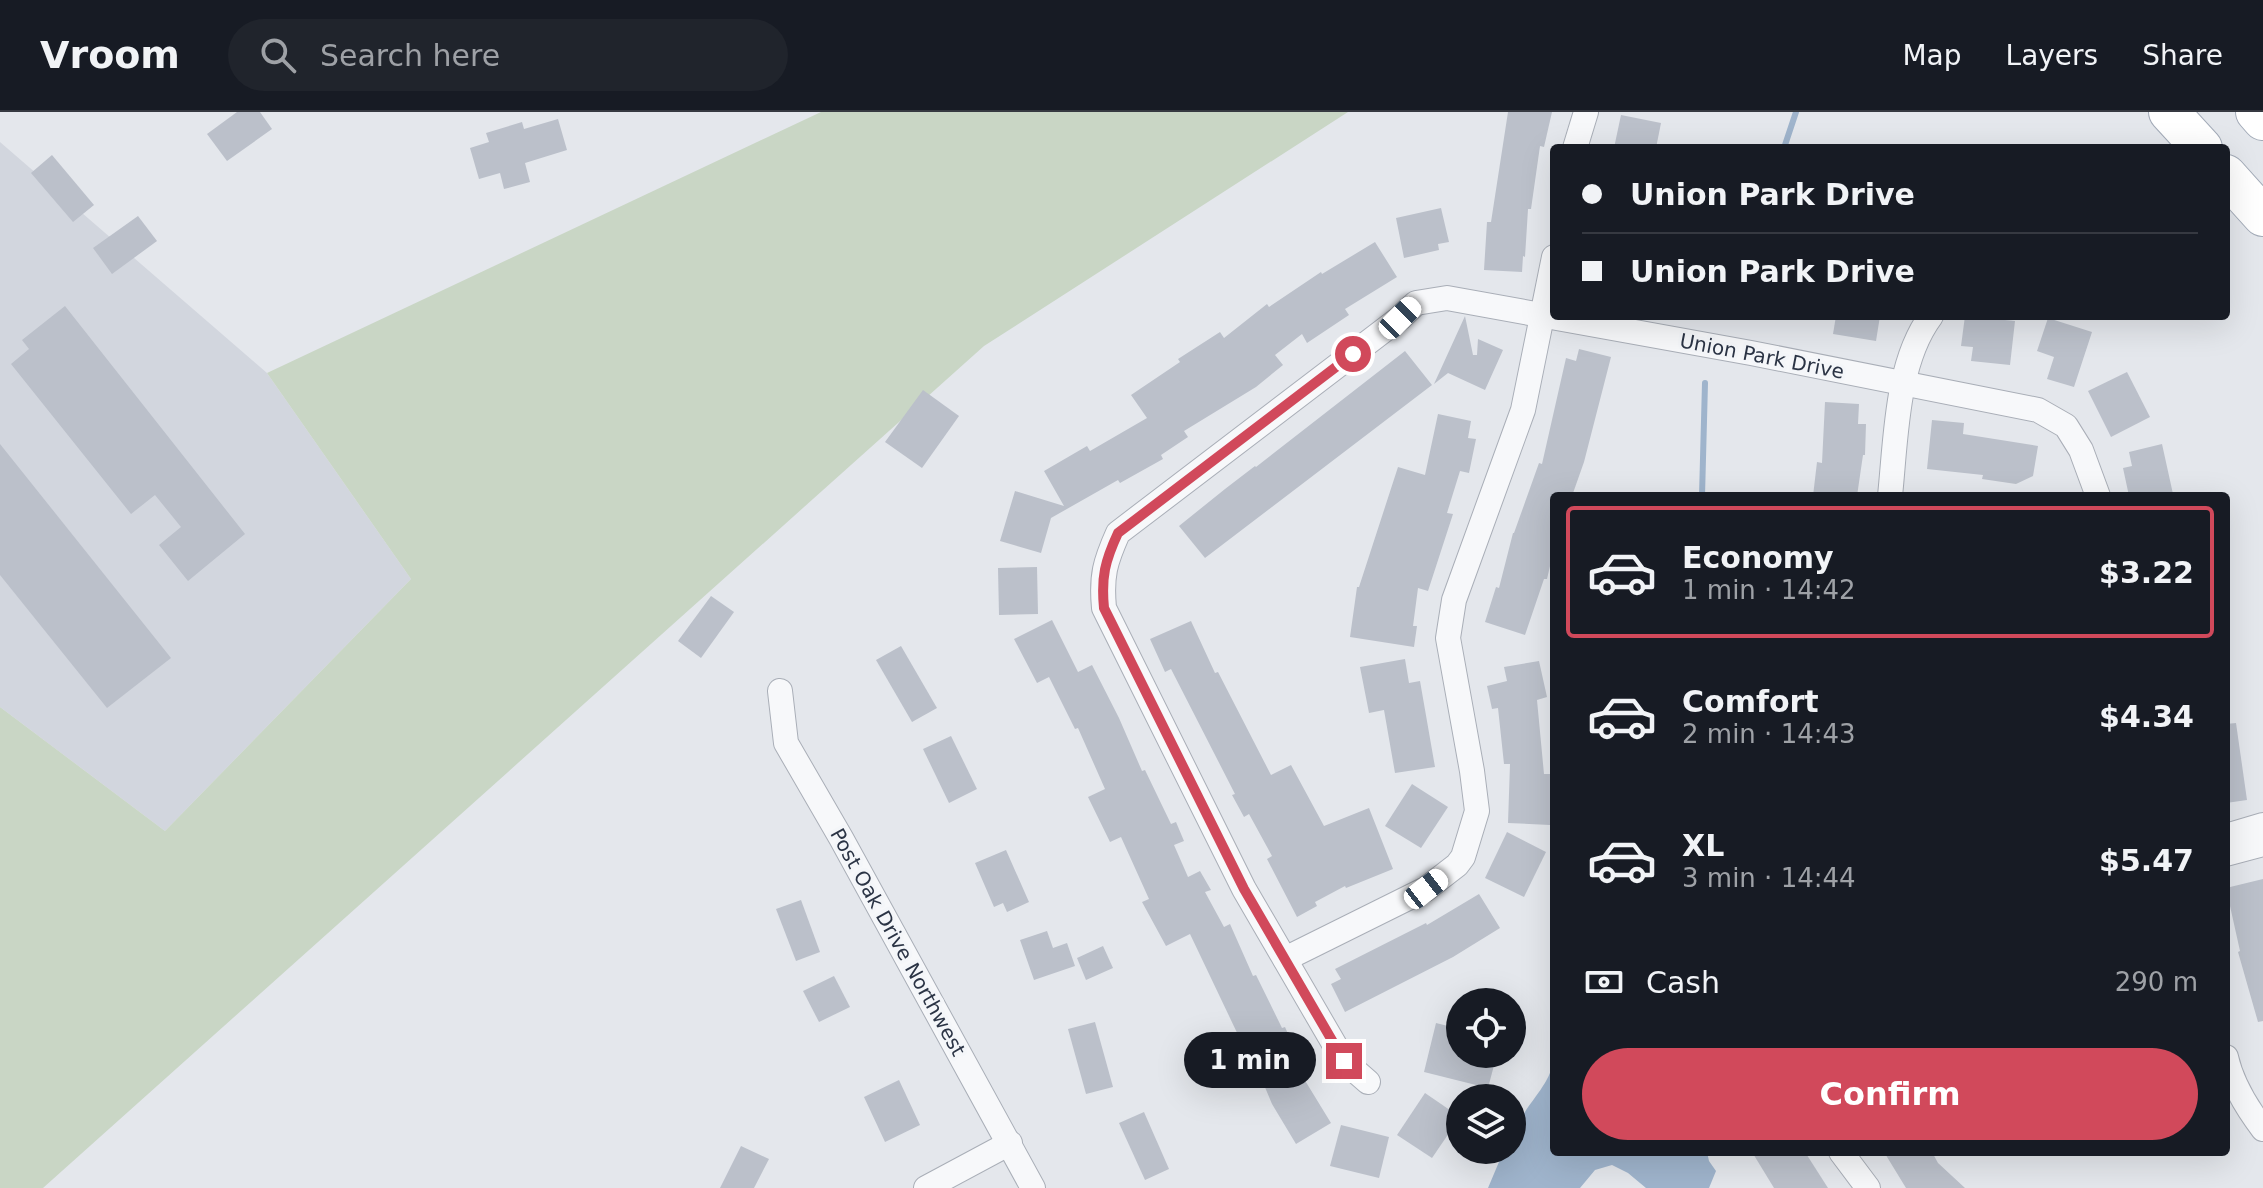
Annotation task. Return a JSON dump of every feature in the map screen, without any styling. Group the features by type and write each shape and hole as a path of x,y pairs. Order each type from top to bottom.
{"main road":[{"path":"2169,112 2198,144"},
{"path":"2256,112 2263,120"},
{"path":"2230,179 2263,216"}],"street":[{"path":"1576,144 1586,112"},
{"path":"1285,959 1426,889 1463,857 1477,811 1448,638 1454,600 1523,410 1550,278"},
{"name":"Union Park Drive","path":"1368,1082 1344,1061 1244,889 1104,608 1106,559 1118,533 1416,303 1447,298 1550,316"},
{"name":"Union Park Drive","path":"1570,320 2038,410 2066,426 2081,450 2097,492"},
{"path":"1890,492 1903,383 1914,344 1929,320"},
{"name":"Post Oak Drive Northwest","path":"780,691 786,743 1033,1188"},
{"path":"2230,835 2263,825"},
{"path":"2230,853 2263,844"},
{"path":"2230,1071 2248,1109 2263,1129"},
{"path":"926,1188 1010,1143"},
{"path":"1844,1156 1868,1188"}],"shaded area":[{"path":"0,142 267,373 411,579 165,831 0,707"}],"green space":[{"path":"821,112 1348,112 984,346 43,1188 0,1188 0,707 165,831 411,579 267,373"}],"water":[{"path":"1550,1071 1550,1156 1708,1156 1716,1171 1709,1188 1646,1188 1612,1165 1595,1170 1580,1188 1488,1188 1498,1164 1526,1164 1526,1110"}],"building":[{"path":"237,112 260,112 272,129 227,161 207,134"},
{"path":"1508,112 1552,112 1544,147 1540,146 1531,209 1528,209 1522,272 1484,270 1487,222 1491,222"},
{"path":"1621,115 1661,123 1657,144 1615,144"},
{"path":"558,119 567,150 525,163 530,182 504,189 500,173 479,179 470,148 489,142 486,133 522,122 524,129"},
{"path":"52,155 94,205 73,222 31,173"},
{"path":"1441,208 1449,242 1438,244 1439,250 1404,258 1396,218"},
{"path":"138,216 157,241 112,274 93,248"},
{"path":"1375,242 1397,277 1345,309 1349,315 1307,343 1302,334 1275,355 1283,365 1256,387 1184,431 1188,437 1161,455 1163,459 1051,518 1041,553 1000,541 1015,491 1064,506 1044,471 1087,446 1090,451 1147,418 1131,395 1220,332 1224,338 1267,304 1269,307 1321,272"},
{"path":"65,306 245,534 188,581 159,545 181,527 155,495 131,514 11,364 29,349 22,340"},
{"path":"1465,316 1473,355 1477,355 1478,339 1503,350 1485,390 1448,373 1434,384"},
{"path":"1835,320 1879,320 1876,341 1833,334"},
{"path":"1964,320 2015,321 2010,365 1971,361 1973,347 1961,346"},
{"path":"2047,320 2092,332 2074,387 2047,379 2054,357 2037,351"},
{"path":"1579,349 1611,357 1573,492 1550,492 1550,566 1525,635 1485,622 1496,587 1499,588 1513,533 1539,463 1542,464 1566,358 1576,361"},
{"path":"1405,351 1432,385 1205,558 1179,526"},
{"path":"2127,372 2150,417 2111,437 2088,391"},
{"path":"923,390 959,416 922,468 885,442"},
{"path":"1825,402 1859,404 1858,424 1866,424 1865,455 1858,492 1813,492 1817,462 1822,463"},
{"path":"1438,414 1471,421 1468,438 1476,439 1469,473 1460,471 1447,513 1453,514 1428,591 1418,588 1413,626 1417,626 1414,647 1350,637 1357,587 1398,467 1425,475"},
{"path":"1932,420 1964,423 1963,434 2038,446 2033,476 2016,484 1982,479 1983,475 1927,469"},
{"path":"0,444 171,658 107,708 0,575"},
{"path":"2162,444 2173,492 2128,492 2123,468 2132,466 2129,452"},
{"path":"1037,567 1038,614 999,615 998,568"},
{"path":"711,596 734,612 701,658 678,641"},
{"path":"1052,620 1078,672 1092,665 1142,771 1145,770 1171,824 1176,822 1184,841 1174,845 1188,877 1200,871 1211,890 1205,892 1224,927 1230,924 1253,976 1256,975 1282,1028 1285,1027 1305,1073 1301,1074 1331,1123 1296,1144 1272,1104 1244,1037 1240,1039 1190,934 1166,946 1142,902 1149,899 1121,837 1110,842 1088,797 1105,789 1078,728 1075,729 1049,677 1037,683 1014,639"},
{"path":"1191,621 1215,673 1218,672 1271,775 1291,765 1324,826 1369,808 1393,869 1345,886 1315,902 1317,906 1297,917 1267,859 1272,856 1249,814 1244,817 1171,669 1165,672 1150,639"},
{"path":"901,646 937,708 912,722 876,660"},
{"path":"1405,659 1409,683 1420,681 1435,767 1395,773 1384,710 1369,713 1360,667"},
{"path":"1539,661 1547,697 1537,700 1544,774 1550,774 1550,825 1508,823 1510,764 1504,764 1498,708 1492,709 1487,686 1507,681 1504,667"},
{"path":"2236,723 2247,800 2230,802 2230,724"},
{"path":"951,736 977,789 949,803 923,749"},
{"path":"1412,784 1448,807 1421,848 1385,826"},
{"path":"1507,832 1546,852 1524,897 1485,878"},
{"path":"1006,850 1029,902 1007,912 1003,903 994,907 975,863"},
{"path":"2263,879 2263,1021 2258,1022 2238,952 2230,887"},
{"path":"1479,894 1500,928 1453,957 1345,1012 1331,984 1341,979 1335,969 1427,925"},
{"path":"801,900 820,952 796,961 776,909"},
{"path":"1047,931 1053,948 1067,943 1075,966 1034,980 1020,940"},
{"path":"1103,946 1113,968 1086,980 1077,958"},
{"path":"834,976 850,1007 819,1022 803,991"},
{"path":"1095,1022 1113,1087 1086,1094 1068,1029"},
{"path":"1436,1023 1446,1026 1446,1068 1493,1068 1489,1084 1472,1084 1424,1072"},
{"path":"899,1080 920,1125 885,1142 864,1097"},
{"path":"1425,1093 1446,1107 1446,1138 1432,1158 1397,1135"},
{"path":"1144,1112 1169,1169 1145,1180 1119,1123"},
{"path":"1341,1125 1389,1137 1379,1178 1330,1166"},
{"path":"741,1146 769,1159 754,1188 720,1188"},
{"path":"1754,1156 1808,1156 1828,1188 1774,1188"},
{"path":"1886,1156 1934,1156 1965,1188 1906,1188"}],"waterway":[{"path":"1785,144 1796,112"},
{"path":"1702,492 1705,383"}],"route":[{"path":"1344,1061 1244,889 1104,608 1103,590 1106,559 1118,533 1353,354"}]}
